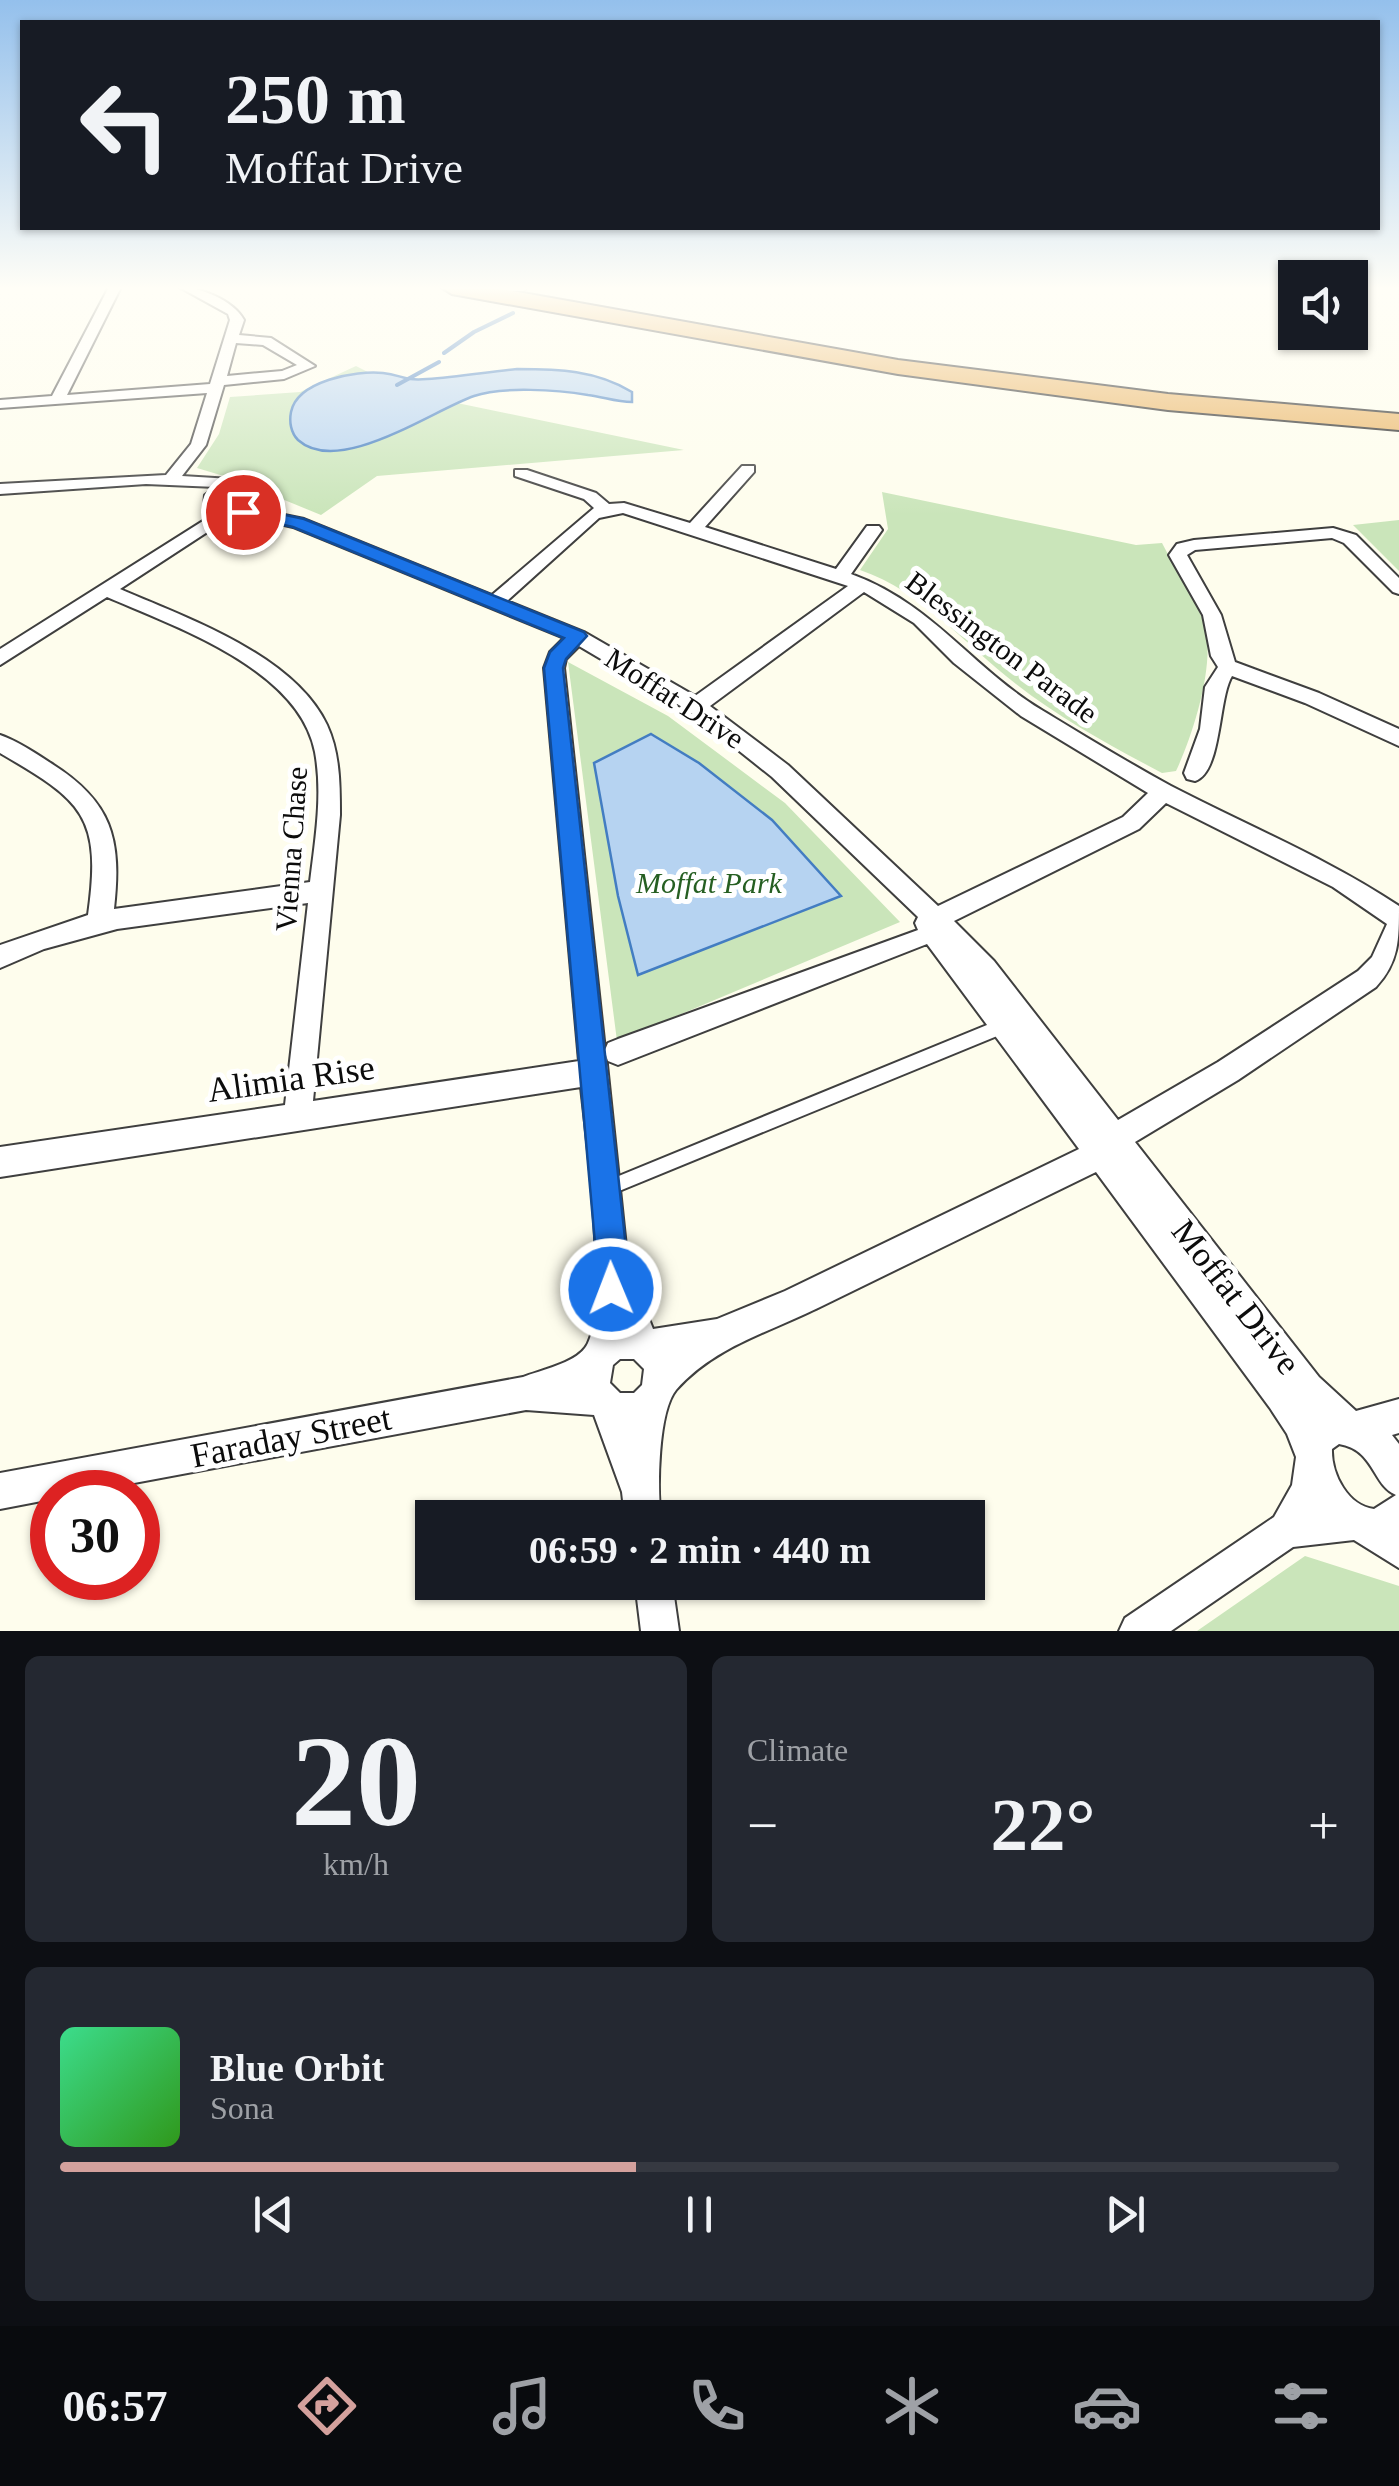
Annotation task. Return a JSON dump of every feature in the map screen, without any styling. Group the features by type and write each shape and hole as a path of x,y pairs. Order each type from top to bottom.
{"highway":[{"path":"882,363 1168,402 1399,422"},
{"path":"1003,363 1180,384 1399,402"}],"street":[{"path":"58,400 77,363"},
{"path":"171,479 198,445 224,363"},
{"path":"0,404 284,376 308,366 303,363"},
{"path":"693,530 748,469"},
{"name":"Blessington Parade","path":"522,473 590,496 605,509 624,508 863,584 904,607 1028,711 1130,775 1326,872 1399,922"},
{"path":"0,489 171,479 236,483"},
{"path":"0,642 195,517 218,490 236,483"},
{"name":"Moffat Drive","path":"236,483 259,484 266,496 298,523"},
{"name":"Moffat Drive","path":"0,501 145,491 182,493 210,502 216,510 298,523 577,636 696,706 823,808 902,887 927,927 1005,1025 1308,1389 1351,1428 1383,1450 1399,1479"},
{"path":"0,658 209,522 266,496"},
{"path":"495,602 593,514 605,509"},
{"path":"840,576 873,530"},
{"path":"1399,588 1350,540 1332,533 1184,548 1178,555 1212,615 1220,656 1228,667 1312,698 1399,738"},
{"path":"696,706 863,584"},
{"name":"Vienna Chase","path":"106,590 250,657 288,682 304,700 325,740 330,770 298,1116"},
{"path":"577,636 557,656 554,668 613,1266 594,1381 639,1500"},
{"path":"1195,773 1210,729 1216,686 1228,667"},
{"path":"0,742 61,778 95,813 108,862 100,920"},
{"path":"618,1052 927,927 1131,823 1162,791"},
{"path":"0,957 52,934 100,920 321,891"},
{"path":"601,1356 624,1339 645,1344 718,1335 905,1252 1108,1146 1367,979 1382,965 1399,922"},
{"name":"Moffat Drive","path":"927,927 985,968 1282,1396 1300,1424 1314,1474 1330,1502 1375,1520"},
{"name":"Alimia Rise","path":"0,1162 593,1072"},
{"path":"613,1266 645,1344 657,1362 642,1500"},
{"path":"604,1403 627,1413 718,1335"},
{"name":"Faraday Street","path":"0,1492 523,1394 601,1356"},
{"name":"Faraday Street","path":"523,1394 604,1403"},
{"path":"1287,1530 1309,1488 1312,1456 1322,1430 1351,1428 1399,1416"},
{"path":"1138,1631 1287,1530 1375,1520 1399,1550"},
{"path":"656,1600 660,1631"}],"lane":[{"path":"604,1189 638,1179 1005,1025"}],"green space":[{"path":"356,366 409,393 684,450 377,476 321,515 282,499 264,482 237,480 197,468 219,434 230,397 300,392"},
{"path":"882,492 1136,545 1162,543 1199,610 1207,636 1202,696 1176,771 1162,773 1069,720 1016,684 924,605 860,570 888,529"},
{"path":"1399,520 1399,571 1353,525"},
{"name":"Moffat Park","path":"568,662 668,716 785,803 900,922 617,1041"},
{"path":"1305,1556 1399,1586 1399,1631 1197,1631"}],"water":[{"path":"517,369 591,375 632,392 632,402 546,390 486,393 386,437 337,451 316,449 298,440 291,427 291,412 304,392 344,376 383,373 419,379"},
{"path":"651,734 699,763 772,820 841,896 638,975 618,896 594,763"}],"waterway":[{"path":"397,385 437,363"}],"route":[{"path":"243,512 298,523 577,636 557,656 554,668 613,1266 611,1289"}]}
